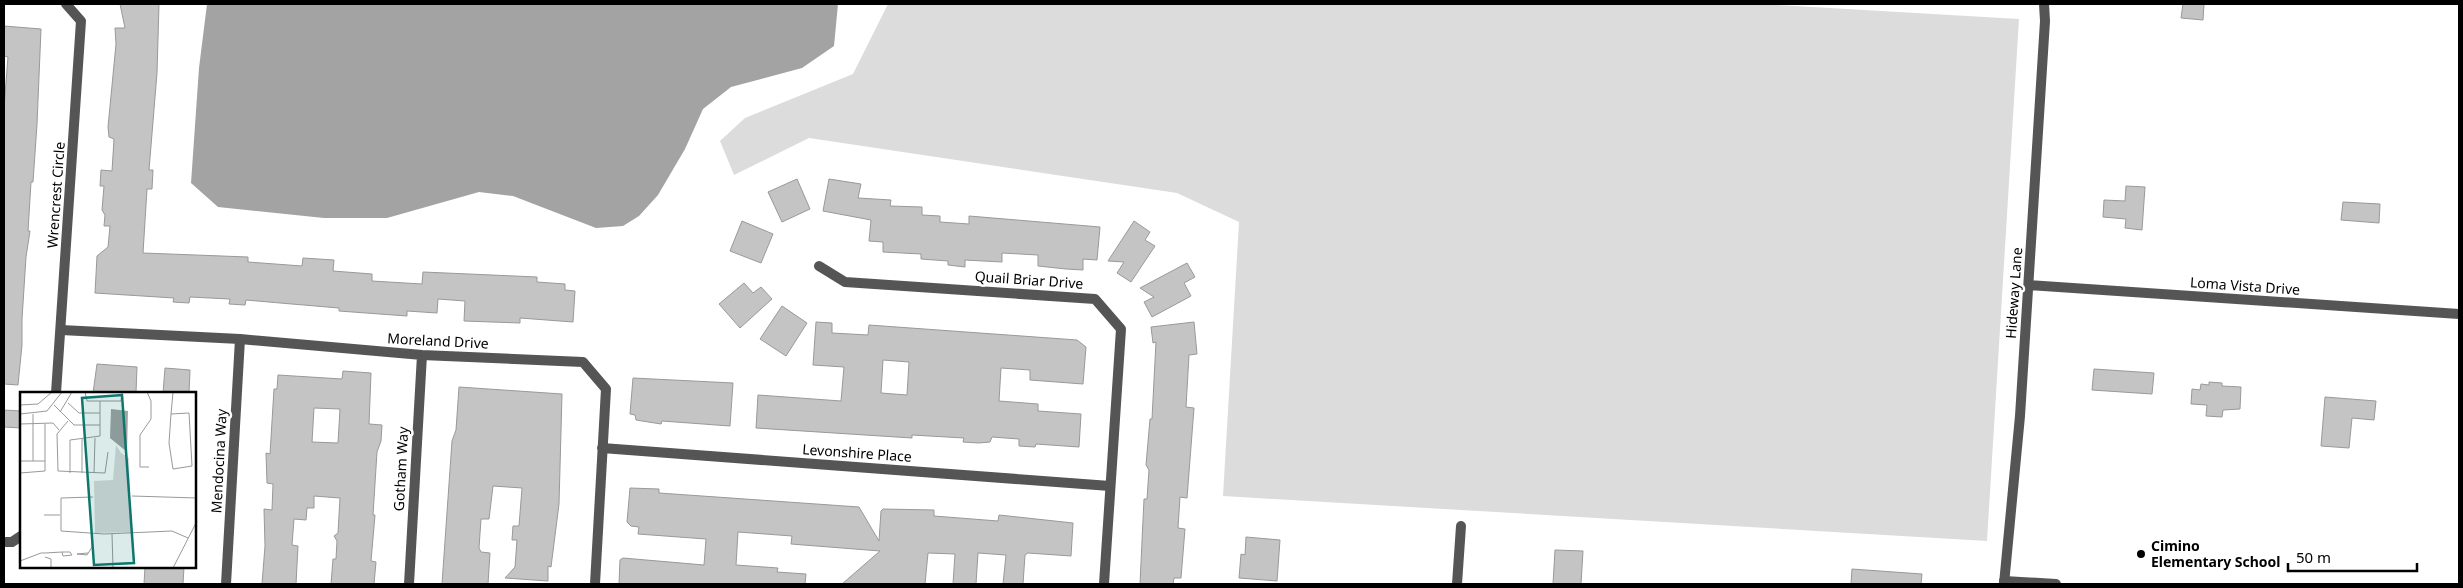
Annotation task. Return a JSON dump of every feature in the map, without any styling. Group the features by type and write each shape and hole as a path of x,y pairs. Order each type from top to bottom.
{"street":[{"name":"Wrencrest Circle","path":"56,392 81,21 66,4"},
{"name":"Hideway Lane","path":"2004,582 2020,416 2029,286 2044,4"},
{"name":"Quail Briar Drive","path":"819,266 845,282 1095,299 1121,329 1104,584"},
{"name":"Loma Vista Drive","path":"2029,286 2459,314"},
{"name":"Moreland Drive","path":"60,330 240,339 422,355 583,362 606,389 595,584"},
{"name":"Mendocina Way","path":"226,584 240,339"},
{"name":"Gotham Way","path":"408,584 422,355"},
{"name":"Levonshire Place","path":"602,448 1110,486"},
{"path":"1457,584 1461,526"},
{"path":"4,542 12,542 20,537"},
{"path":"2004,582 2056,584"}],"shaded area":[{"path":"207,4 838,4 834,46 802,68 731,87 703,109 685,149 658,195 639,216 623,226 596,228 513,196 479,192 387,218 324,218 218,207 191,183 199,68"},
{"path":"888,4 1761,4 2019,19 1987,541 1223,496 1239,222 1177,193 809,138 734,175 720,141 745,118 853,74"}],"building":[{"path":"120,4 159,4 157,73 149,170 153,170 152,189 147,189 143,253 248,257 248,262 302,266 303,258 334,260 333,271 372,274 372,281 422,284 423,272 537,277 537,282 565,284 565,290 575,291 573,322 520,318 520,323 464,321 465,301 438,299 437,313 407,311 407,316 339,311 339,308 246,300 245,305 229,304 230,299 190,297 189,303 173,302 174,298 95,293 97,256 108,247 110,226 104,226 105,215 102,210 104,186 100,186 101,170 112,171 114,139 109,137 108,127 116,44 115,28 125,28"},
{"path":"2183,4 2204,4 2203,20 2181,18"},
{"path":"4,26 41,29 37,124 33,182 31,182 28,231 30,231 26,257 18,385 4,384 4,107 8,57 4,56"},
{"path":"797,179 810,209 782,222 768,192"},
{"path":"829,179 861,184 858,198 891,200 890,206 922,207 922,215 940,216 940,222 969,224 969,216 1100,227 1097,260 1083,259 1083,270 1066,269 1038,266 1038,255 1002,253 1002,262 965,260 965,267 948,265 948,261 921,259 921,254 883,252 883,242 869,241 871,220 823,211"},
{"path":"2126,186 2145,187 2142,230 2125,228 2126,219 2103,217 2104,200 2125,201"},
{"path":"2343,202 2380,204 2379,223 2341,220"},
{"path":"742,221 773,234 761,263 730,251"},
{"path":"1134,221 1150,232 1145,240 1155,246 1131,282 1117,273 1124,262 1108,261"},
{"path":"1187,263 1195,277 1184,283 1191,296 1152,317 1144,302 1154,297 1140,288"},
{"path":"744,283 753,293 761,287 772,299 740,328 719,304"},
{"path":"782,306 807,323 786,356 760,339"},
{"path":"816,322 832,323 832,333 868,335 869,325 1077,340 1086,347 1083,384 1030,380 1030,370 1001,368 999,401 1038,404 1038,411 1081,414 1079,447 1036,444 1035,447 1019,446 1019,439 992,437 990,442 979,443 963,442 964,438 912,435 912,438 756,428 758,395 841,401 844,367 813,365","holes":["883,360 909,362 907,395 881,393"]},
{"path":"1194,322 1197,354 1189,355 1186,407 1194,408 1187,498 1180,497 1178,528 1185,529 1181,578 1174,578 1173,584 1140,584 1144,499 1147,499 1149,470 1146,465 1150,419 1152,419 1156,342 1153,343 1151,327"},
{"path":"97,364 137,367 136,392 93,392"},
{"path":"165,368 190,370 189,392 163,392"},
{"path":"2094,369 2154,373 2152,394 2092,390"},
{"path":"343,371 371,373 369,424 382,425 381,441 377,452 373,515 375,515 371,561 376,562 374,584 331,584 333,559 336,559 337,541 334,536 338,533 340,498 314,496 314,508 307,508 306,520 294,519 292,545 298,546 296,584 262,584 265,546 264,509 272,510 273,484 267,483 266,453 270,454 274,389 277,389 278,375 342,379","holes":["314,408 340,409 338,443 312,442"]},
{"path":"633,378 733,383 730,426 662,421 661,424 636,420 635,415 630,414"},
{"path":"2209,382 2222,383 2222,386 2241,387 2240,409 2223,410 2222,417 2206,416 2207,405 2191,404 2192,389 2200,390 2201,384 2209,385"},
{"path":"459,387 562,394 559,504 551,567 548,566 548,581 505,578 515,567 517,540 512,540 513,526 519,526 522,488 493,486 489,519 481,519 479,548 481,552 490,553 488,584 442,584 452,441 456,430"},
{"path":"2325,397 2376,401 2374,420 2352,418 2349,448 2321,446"},
{"path":"4,410 20,411 20,428 4,427"},
{"path":"630,488 659,489 659,493 859,507 879,541 881,511 883,509 934,510 934,516 998,521 999,515 1073,523 1071,556 1028,553 1025,555 1023,584 1003,584 1006,555 978,553 976,584 953,584 955,554 928,553 925,584 842,584 880,551 791,544 792,536 738,532 736,565 778,568 777,572 806,574 805,584 619,584 620,560 623,558 704,565 706,539 638,534 639,527 631,526 627,522"},
{"path":"1246,537 1280,540 1277,581 1239,578 1241,554 1245,555"},
{"path":"1555,550 1583,551 1581,584 1553,584"},
{"path":"145,568 184,568 183,584 144,584"},
{"path":"1852,569 1922,574 1921,584 1851,584"}],"place":[{"name":"Cimino Elementary School","path":"2141,554"}]}
